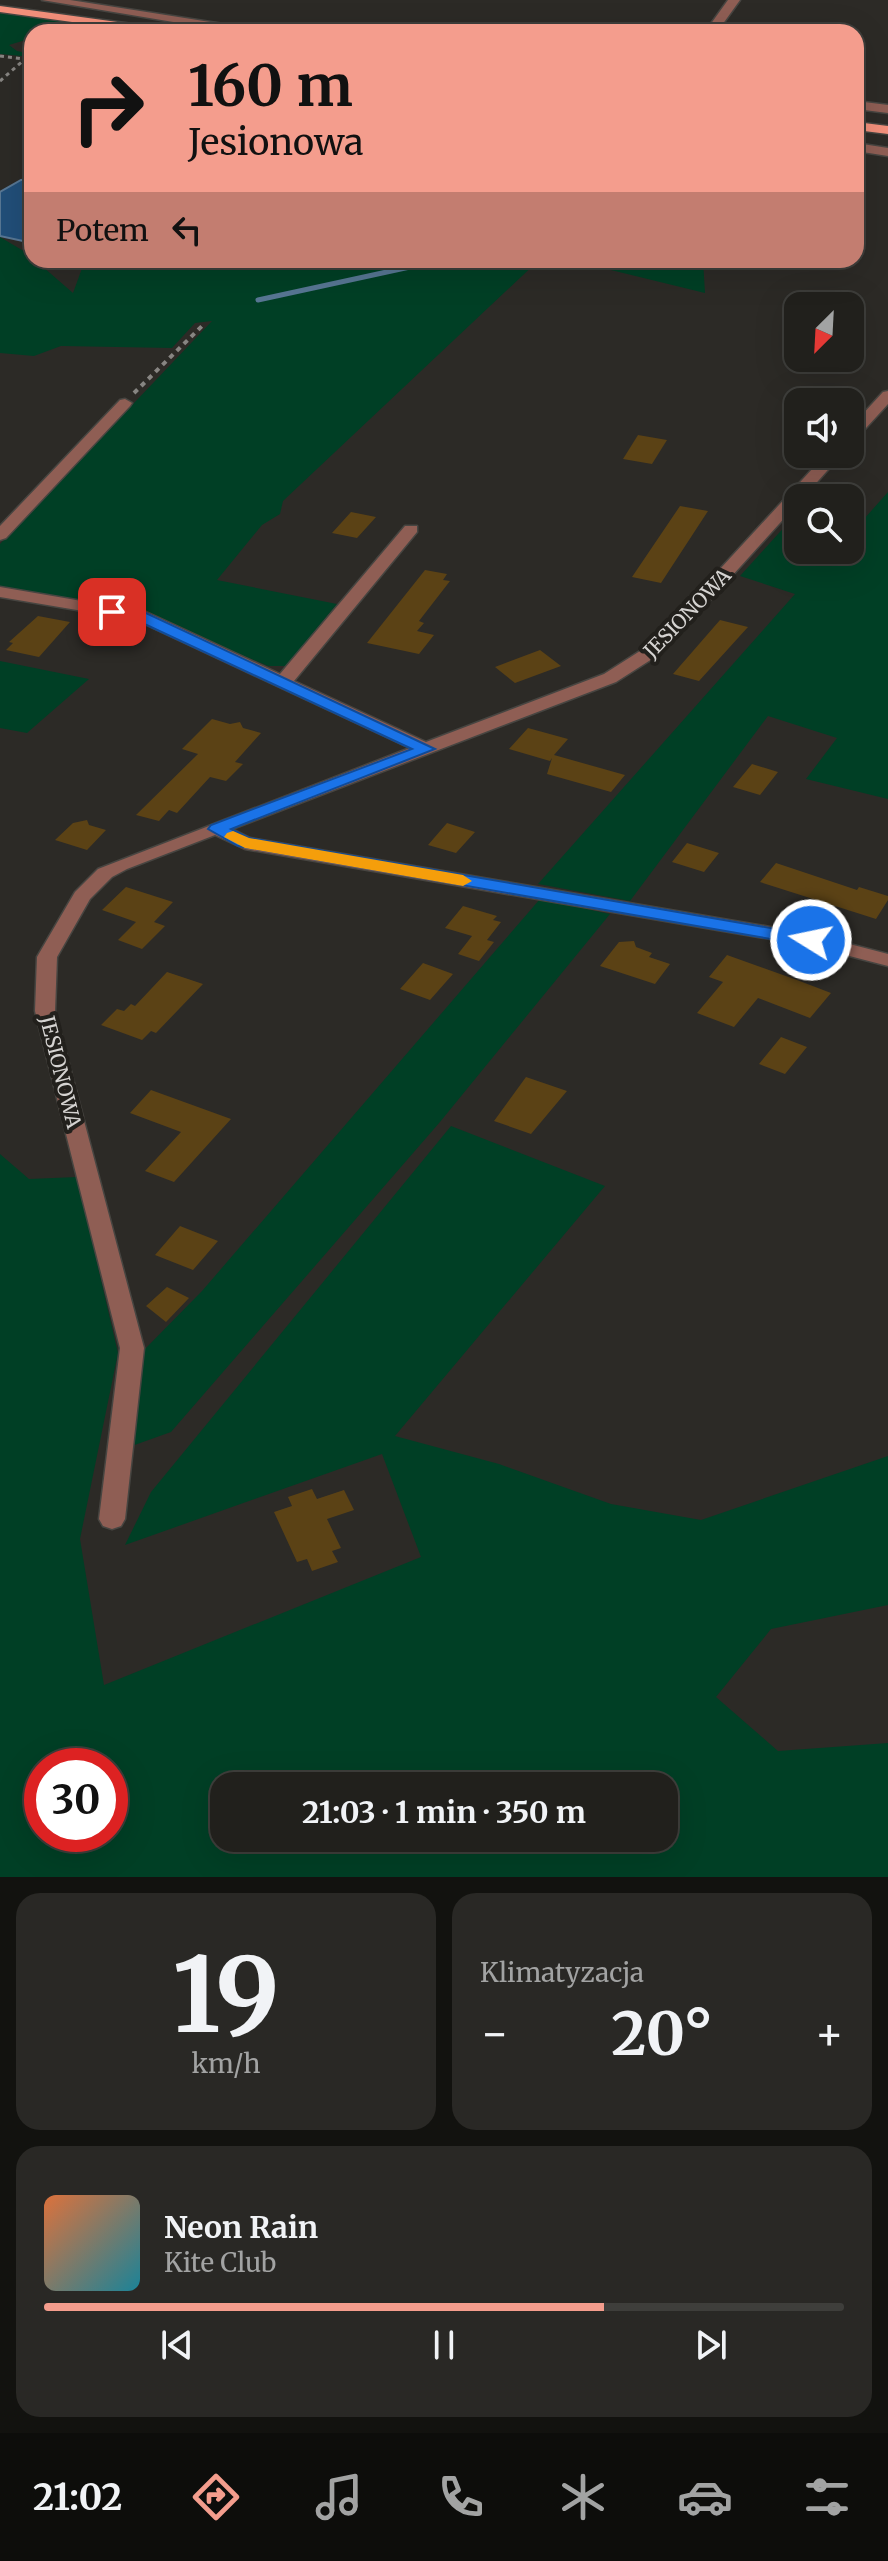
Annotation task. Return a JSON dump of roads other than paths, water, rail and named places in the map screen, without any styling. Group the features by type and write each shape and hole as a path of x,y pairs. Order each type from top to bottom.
{"main road":[{"path":"0,9 110,24"},
{"path":"864,127 888,130"}],"street":[{"path":"48,0 203,24"},
{"path":"717,24 734,0"},
{"path":"864,106 888,109"},
{"path":"864,148 888,152"},
{"path":"864,422 888,395"},
{"path":"0,535 125,403"},
{"name":"JESIONOWA","path":"112,1519 132,1348 45,1011 47,957 82,896 105,873 165,847 610,678 638,663 657,648 821,468"},
{"path":"283,682 411,529"},
{"path":"0,592 140,616 427,749"},
{"path":"217,829 245,843 811,940 888,960"}],"water":[{"path":"24,180 24,241 0,236 0,192"}],"waterway":[{"path":"258,300 405,268"}]}
